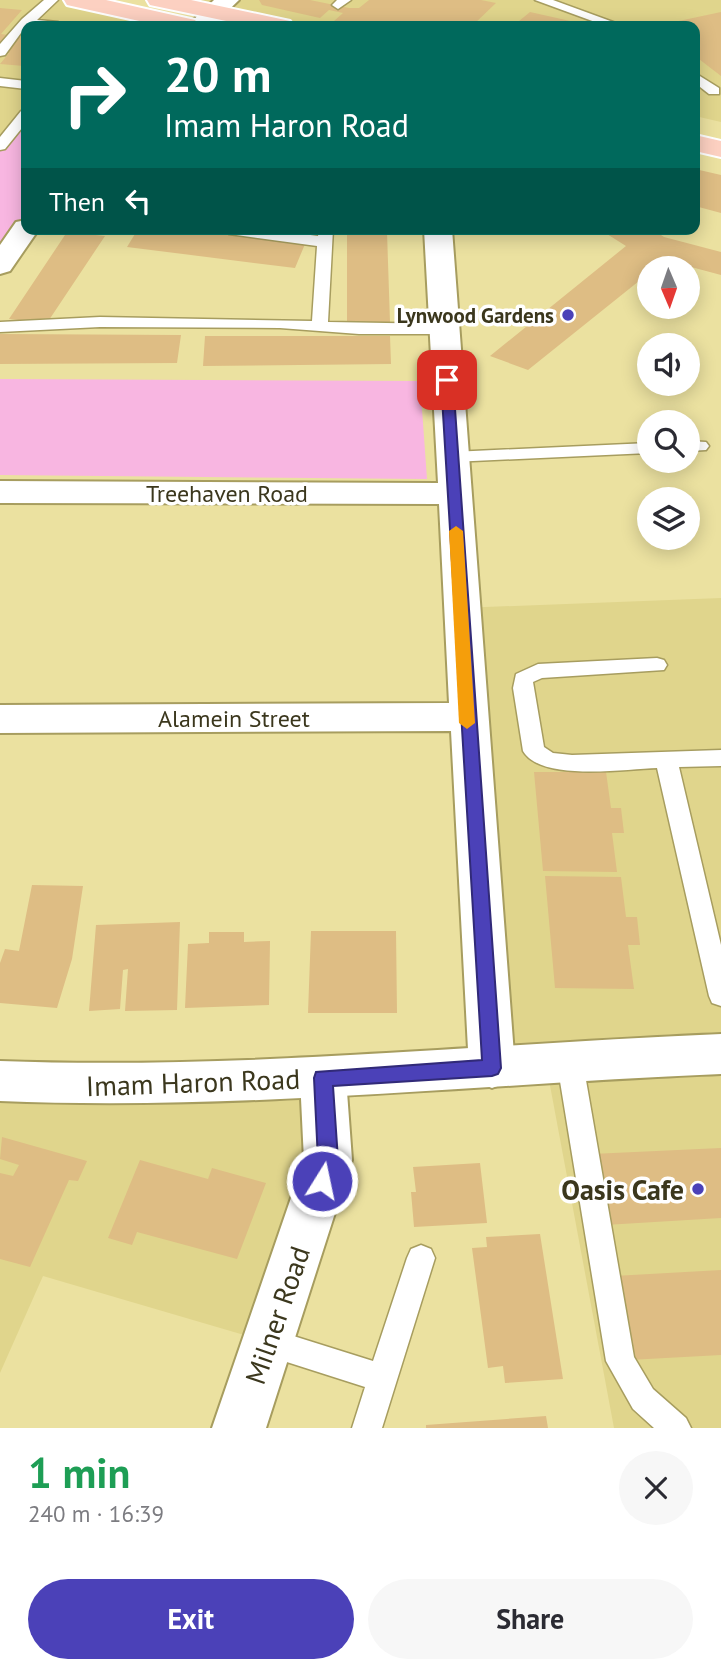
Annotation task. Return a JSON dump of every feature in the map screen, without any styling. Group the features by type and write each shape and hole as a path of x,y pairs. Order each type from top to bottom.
{"main road":[{"path":"75,0 242,21"},
{"path":"158,0 194,15"},
{"path":"700,144 721,149"}],"street":[{"path":"0,265 21,235"},
{"path":"438,235 467,717 492,1068"},
{"name":"Treehaven Road","path":"0,492 453,475"},
{"name":"Alamein Street","path":"0,719 467,717"},
{"name":"Imam Haron Road","path":"0,1081 74,1086 323,1078 721,1054"},
{"name":"Milner Road","path":"239,1428 328,1160 323,1078"}],"lane":[{"path":"27,21 52,0"},
{"path":"541,0 603,21"},
{"path":"0,52 21,28"},
{"path":"700,80 714,90 700,87"},
{"path":"0,82 21,84"},
{"path":"0,146 21,120"},
{"path":"320,326 326,236"},
{"path":"0,327 100,322 280,323 359,329 444,329"},
{"path":"453,475 637,450"},
{"path":"657,665 538,671 523,679 531,743 539,757 572,763 721,758"},
{"path":"667,760 721,996"},
{"path":"570,1063 620,1362 643,1398 676,1428"},
{"path":"367,1428 421,1258"},
{"path":"268,1342 382,1378"}],"shaded area":[{"path":"0,0 75,0 170,21 21,21 21,120 0,146"},
{"path":"195,0 721,0 721,122 700,117 700,21 258,21 188,6"},
{"path":"21,120 21,235 0,265 0,146"},
{"path":"0,379 420,381 427,479 0,475"},
{"path":"721,598 721,1428 614,1428 546,1064 515,1066 460,608"},
{"path":"323,1078 268,1342 43,1276 0,1373 0,1081"}],"building":[{"path":"259,0 310,0 349,8 359,8 369,0 481,0 496,3 477,21 334,21 343,13 329,10 320,18 262,5"},
{"path":"0,8 22,10 1,34 21,37 21,66 0,64 9,53 0,52"},
{"path":"530,12 570,21 519,21"},
{"path":"721,12 721,76 700,60 700,21 679,21"},
{"path":"700,170 721,175 721,213 700,207"},
{"path":"65,235 105,236 47,323 9,319"},
{"path":"134,235 232,235 305,244 295,268 127,247"},
{"path":"347,235 387,235 390,322 347,322"},
{"name":"Lynwood Gardens","path":"609,235 661,235 721,252 721,275 700,269 700,256 637,256 637,283 528,370 490,356 626,246"},
{"path":"0,334 181,335 177,363 0,364"},
{"path":"205,336 390,336 391,364 203,366"},
{"path":"534,772 606,772 611,808 621,808 624,833 612,833 617,872 543,871"},
{"path":"545,876 621,877 626,917 637,917 640,945 628,945 634,989 555,988"},
{"path":"32,885 83,886 72,959 57,1008 0,1003 0,963 5,949 19,951"},
{"path":"180,922 177,1010 125,1011 128,969 123,970 120,1009 89,1011 96,925"},
{"path":"311,931 396,931 397,1013 308,1013"},
{"path":"209,932 244,932 244,942 270,941 269,1005 185,1008 188,944 209,943"},
{"path":"2,1137 87,1161 78,1181 69,1180 30,1267 0,1259 0,1173 13,1176 19,1165 0,1159"},
{"path":"721,1148 721,1218 605,1225 592,1154"},
{"path":"140,1160 208,1179 212,1168 266,1183 237,1259 137,1232 132,1245 108,1238"},
{"path":"480,1163 487,1223 414,1227 411,1192 416,1192 413,1167"},
{"path":"540,1234 563,1379 505,1383 503,1366 488,1368 472,1248 487,1247 486,1237"},
{"path":"721,1270 721,1355 629,1360 614,1276"},
{"path":"546,1416 548,1428 426,1428 426,1425"}],"slow traffic":[{"path":"456,531 467,723"}],"place":[{"name":"Lynwood Gardens","path":"568,315"},
{"name":"Oasis Cafe","path":"698,1189"}],"route":[{"path":"322,1181 328,1160 323,1078 492,1068 447,380"}]}
